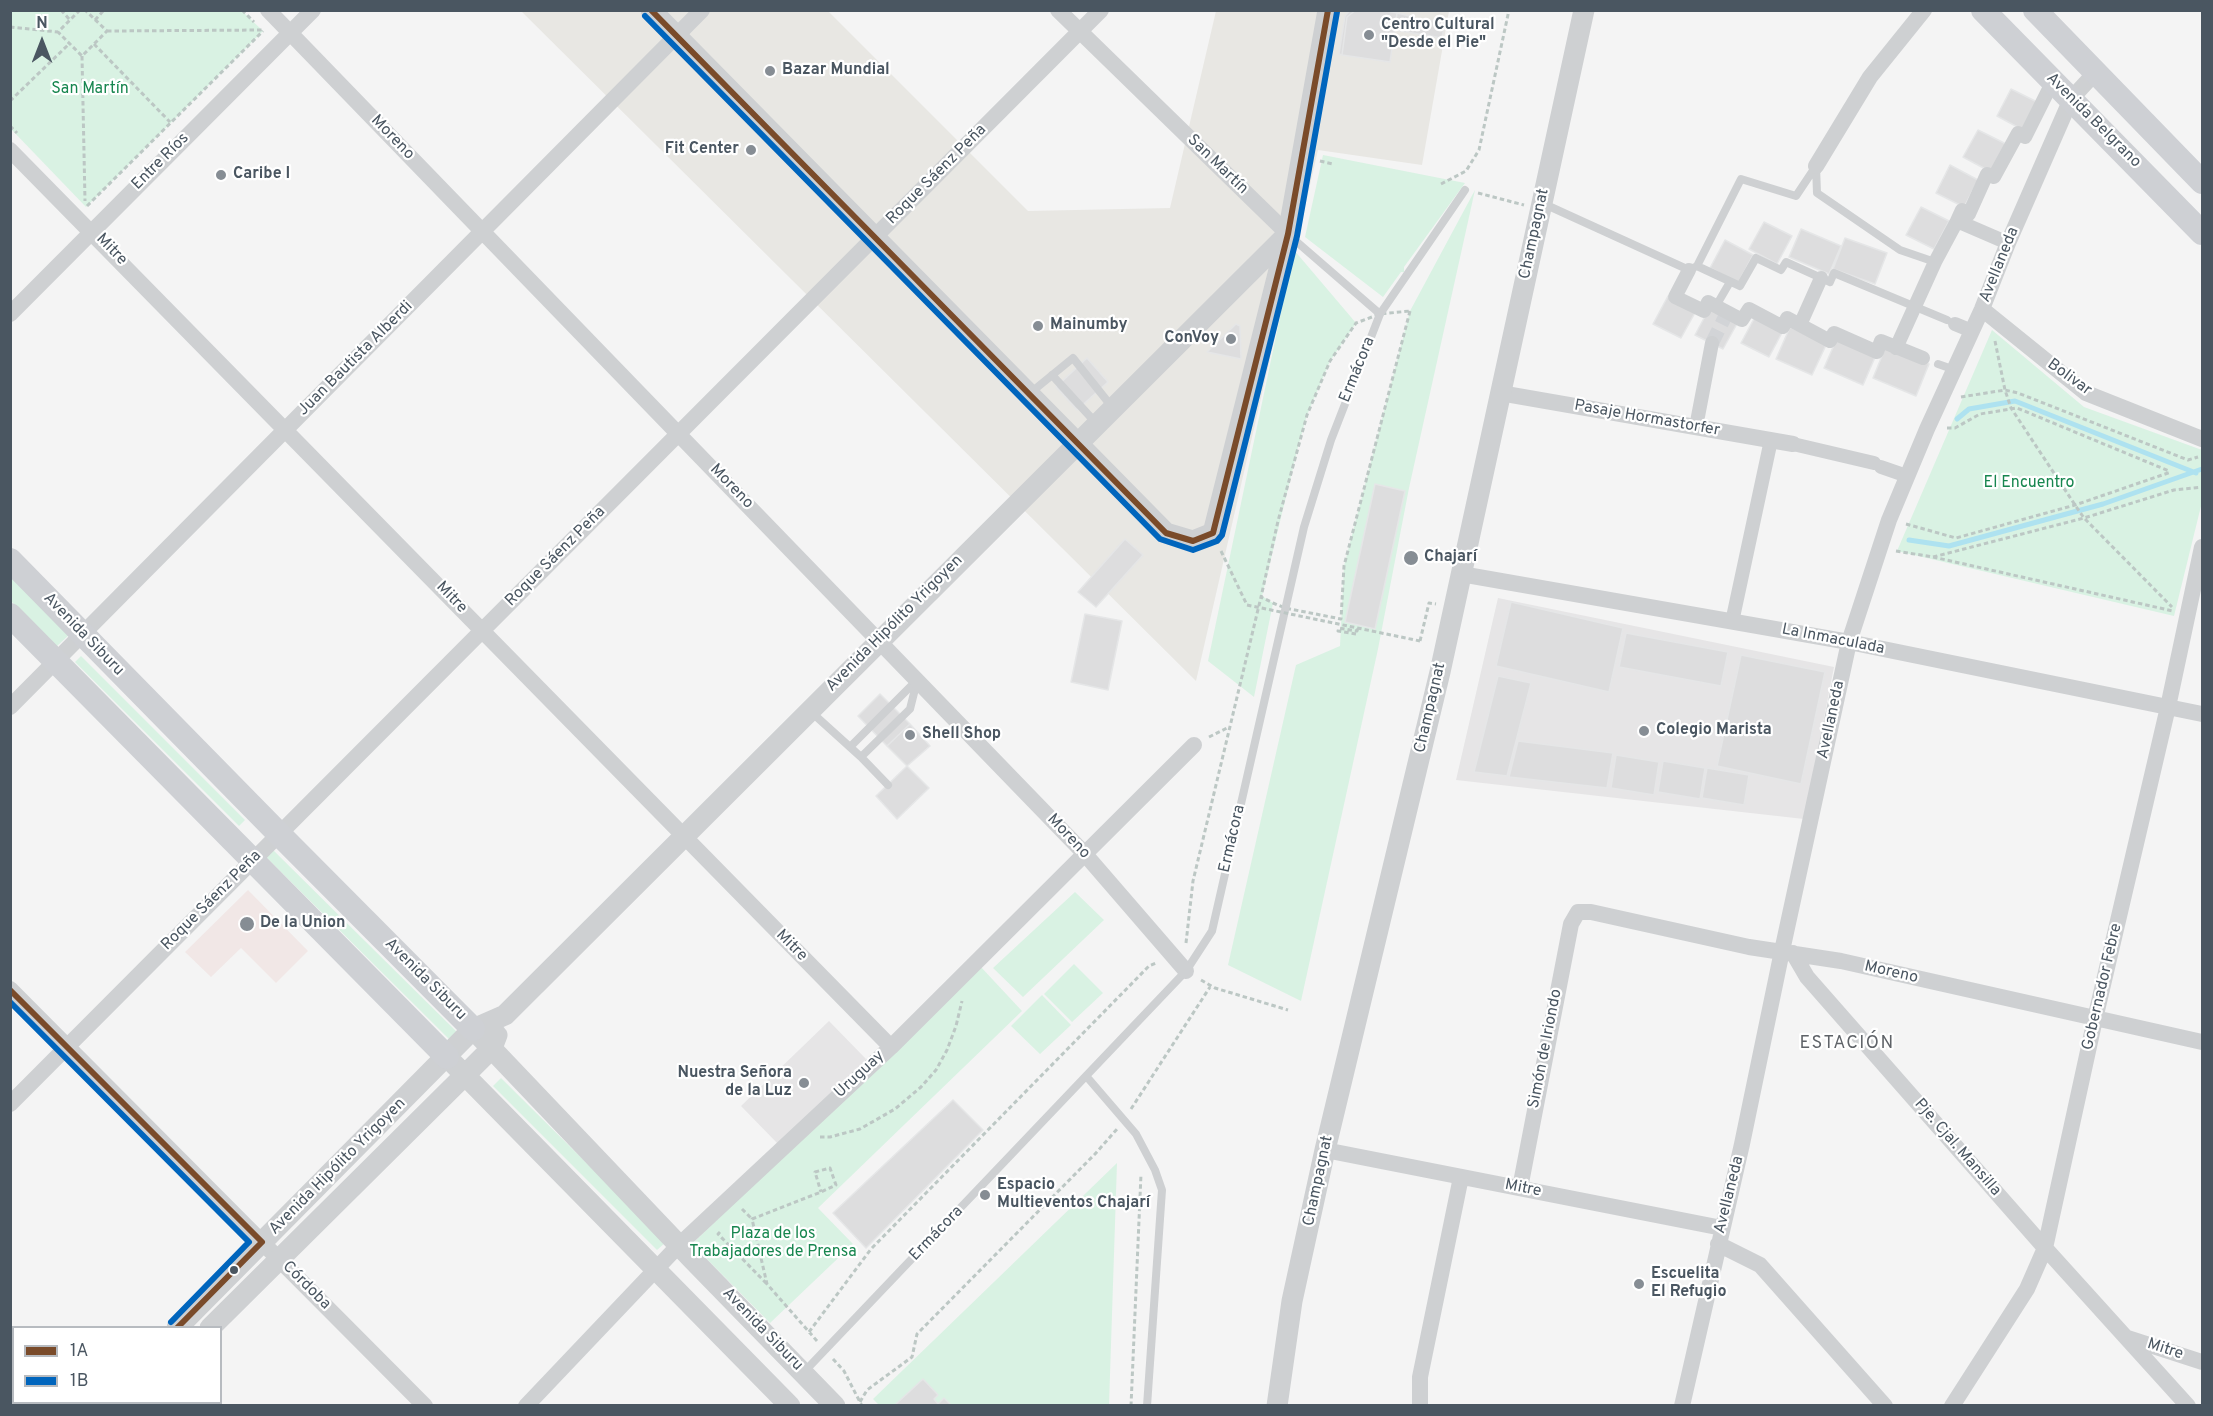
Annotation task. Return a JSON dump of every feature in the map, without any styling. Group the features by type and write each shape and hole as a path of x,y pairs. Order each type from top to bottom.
{"main road":[{"name":"Avenida Belgrano","path":"1983,10 2202,233"},
{"path":"2035,10 2202,182"},
{"name":"Avenida Siburu","path":"10,560 473,1029"},
{"name":"Avenida Siburu","path":"10,615 447,1057"}],"street":[{"name":"Moreno","path":"268,10 1084,853 1171,957 1189,967"},
{"name":"Entre Ríos","path":"10,314 313,10"},
{"path":"651,10 1166,532 1193,541 1212,533 1288,234 1328,10"},
{"name":"Juan Bautista Alberdi","path":"10,707 702,10"},
{"name":"San Martín","path":"1058,10 1288,234"},
{"name":"Roque Sáenz Peña","path":"10,1104 1101,10"},
{"name":"Champagnat","path":"1277,1406 1292,1301 1325,1150 1440,672 1584,10"},
{"path":"1816,166 1870,77 1924,10"},
{"name":"Avellaneda","path":"1682,1406 1787,952 1849,642 1889,520 1927,429 1982,309 2008,243 2071,99 2095,73"},
{"path":"1896,348 1935,262 1962,210 1968,214 1987,174 1994,177 2018,133 2025,137 2053,81"},
{"name":"Mitre","path":"10,150 93,231 683,837 891,1047"},
{"path":"1957,221 2008,243"},
{"name":"Avenida Hipólito Yrigoyen","path":"179,1326 473,1029 505,1015 1288,234"},
{"path":"1693,268 1675,297 1704,311 1708,302 1742,320 1749,309 1783,327 1787,318 1830,340 1834,333 1876,352 1881,341 1923,358"},
{"path":"1800,325 1821,278"},
{"name":"Bolivar","path":"1982,309 2086,393 2202,439"},
{"path":"1951,322 1972,331"},
{"path":"1696,427 1712,343"},
{"name":"Pasaje Hormastorfer","path":"1500,393 1793,444"},
{"path":"1732,622 1771,440"},
{"path":"1793,444 1878,465 1907,476"},
{"name":"Gobernador Febre","path":"1952,1406 2027,1289 2045,1248 2202,547"},
{"name":"La Inmaculada","path":"1461,574 1849,642 2202,714"},
{"name":"Uruguay","path":"526,1406 680,1245 891,1047 1194,745"},
{"name":"Moreno","path":"1578,912 1591,912 1749,947 1841,961 2202,1042"},
{"name":"Simón de Iriondo","path":"1520,1188 1571,924 1578,912"},
{"name":"Pje. Cjal. Mansilla","path":"1787,952 2045,1248 2188,1406"},
{"name":"Córdoba","path":"10,989 425,1406"},
{"name":"Avenida Hipólito Yrigoyen","path":"212,1326 492,1048 505,1015"},
{"name":"Avenida Siburu","path":"473,1029 835,1406"},
{"name":"Avenida Siburu","path":"447,1057 790,1406"},
{"name":"Mitre","path":"1325,1150 1520,1188 1720,1236 1760,1265 1885,1406"},
{"path":"1420,1406 1420,1377 1461,1177"},
{"name":"Mitre","path":"2127,1338 2202,1362"}],"lane":[{"path":"1693,268 1741,179 1796,196 1816,166"},
{"path":"1816,166 1817,193 1900,250 1935,262"},
{"name":"Ermácora","path":"804,1372 1087,1077 1189,967 1212,932 1304,527 1331,440 1380,314 1465,190"},
{"path":"1541,206 1740,286 1756,258 1781,270 1786,262 1830,282 1834,273 1951,322"},
{"name":"San Martín","path":"1288,234 1380,314"},
{"path":"1723,311 1730,282"},
{"path":"1028,394 1073,358 1114,408"},
{"path":"1938,364 1954,370"},
{"path":"1052,375 1098,424"},
{"path":"850,747 917,680"},
{"path":"861,757 910,709 917,680"},
{"path":"809,710 888,785"},
{"path":"1087,1077 1143,1145 1162,1190 1147,1406"}],"path":[{"path":"61,10 70,20"},
{"path":"58,33 80,10"},
{"path":"85,10 107,31 263,31"},
{"path":"94,20 104,10"},
{"path":"242,10 263,31"},
{"path":"1509,10 1479,150 1466,171 1441,184 1541,206"},
{"path":"10,27 58,33 82,56 86,207"},
{"path":"82,56 107,31"},
{"path":"86,207 263,31"},
{"path":"10,101 69,44"},
{"path":"94,44 171,123"},
{"path":"10,126 18,134"},
{"path":"1318,161 1333,164"},
{"path":"78,199 86,207"},
{"path":"1880,548 1933,557 2177,612 2084,518 2010,407 1994,337 1982,309"},
{"path":"1942,399 2018,393 2188,460 2202,455"},
{"path":"1889,520 1956,538 2075,506 2171,472 2017,408 2010,407 1980,414 1954,428 1927,429"},
{"path":"1933,557 2084,518 2174,490 2202,487"},
{"path":"1212,533 1247,605 1420,641 1429,603 1435,604"},
{"path":"1262,597 1193,881 1187,942 1189,967 1210,987 1288,1010"},
{"path":"1356,634 1338,631 1339,628 1357,631 1358,628"},
{"path":"1194,745 1229,727"},
{"path":"809,1332 871,1249 1149,966 1171,957 1187,942"},
{"path":"795,1137 830,1137 860,1129 896,1109 921,1087 936,1070 956,1026 964,994 965,972"},
{"path":"861,1403 867,1390 912,1356 917,1334 1095,1154 1124,1120 1210,987"},
{"path":"1131,1406 1143,1145"},
{"path":"752,1219 821,1192 836,1185 830,1168 814,1173 821,1192"},
{"path":"742,1209 752,1219 768,1284 844,1371 861,1403"}],"shaded area":[{"path":"521,11 828,11 1028,211 1170,208 1216,11 1449,11 1422,165 1318,150 1196,681"},
{"name":"Colegio Marista","path":"1498,598 1834,667 1804,819 1456,780"},
{"name":"De la Union","path":"248,890 308,951 276,983 241,948 211,977 185,952"},
{"name":"Nuestra Señora de la Luz","path":"829,1021 866,1059 778,1144 741,1106"}],"green space":[{"name":"San Martín","path":"11,10 242,11 263,31 86,207 11,129"},
{"path":"1323,155 1465,183 1404,267 1404,272 1401,272 1383,297 1305,237"},
{"path":"1475,190 1409,488 1378,649 1301,1001 1228,965 1296,665 1340,646 1344,566 1410,311"},
{"path":"1294,250 1356,323 1330,361 1307,415 1298,447 1262,596 1273,603 1254,697 1208,661"},
{"name":"El Encuentro","path":"1992,330 2084,407 2202,450 2202,502 2174,616 1897,551"},
{"path":"10,572 70,634 56,647 11,601"},
{"path":"81,656 245,820 239,826 75,662"},
{"path":"272,849 459,1034 451,1041 265,856"},
{"path":"1075,892 1104,920 1023,997 993,968"},
{"path":"1074,964 1103,993 1072,1022 1044,994"},
{"name":"Plaza de los Trabajadores de Prensa","path":"980,966 1022,1011 818,1208 853,1244 770,1323 692,1244"},
{"path":"1042,995 1071,1025 1040,1054 1011,1026"},
{"path":"501,1078 666,1242 657,1250 493,1086"},
{"path":"1117,1163 1109,1405 880,1406 873,1399"}],"building":[{"path":"1350,10 1356,10 1347,17 1342,55 1339,54 1345,16"},
{"name":"Centro Cultural \"Desde el Pie\"","path":"1356,10 1381,10 1397,13 1390,62 1342,55 1347,17"},
{"path":"1397,13 1414,17 1413,19 1445,22 1442,38 1395,30"},
{"path":"2011,89 2039,103 2025,131 1997,116"},
{"path":"1978,130 2006,144 1991,172 1963,157"},
{"path":"1950,165 1978,180 1964,207 1936,193"},
{"path":"1921,207 1949,221 1934,249 1906,235"},
{"path":"1764,222 1792,236 1777,264 1749,249"},
{"path":"1801,229 1841,246 1829,274 1789,257"},
{"path":"1845,238 1887,253 1875,284 1833,269"},
{"path":"1725,240 1753,255 1738,283 1710,268"},
{"path":"1668,296 1696,311 1681,338 1653,324"},
{"path":"1710,307 1738,322 1723,349 1695,335"},
{"path":"1756,315 1784,329 1769,357 1741,343"},
{"name":"ConVoy","path":"1236,324 1240,326 1241,359 1207,352"},
{"path":"1790,327 1827,343 1812,375 1776,359"},
{"path":"1837,338 1876,355 1863,385 1824,368"},
{"path":"1886,346 1929,364 1916,396 1873,378"},
{"path":"1087,358 1108,382 1077,410 1056,387"},
{"path":"1375,484 1405,491 1375,629 1345,622"},
{"path":"1125,539 1143,555 1096,607 1078,592"},
{"path":"1511,602 1623,628 1609,692 1496,666"},
{"path":"1085,614 1122,621 1108,690 1071,682"},
{"path":"1626,633 1728,652 1721,686 1619,667"},
{"path":"1741,655 1825,672 1801,784 1717,766"},
{"path":"1498,676 1531,683 1507,776 1474,772"},
{"path":"880,694 910,724 887,746 858,716"},
{"name":"Shell Shop","path":"910,724 930,746 907,766 887,746"},
{"path":"1518,741 1613,753 1607,788 1509,777"},
{"path":"1616,755 1659,762 1654,795 1611,788"},
{"path":"1663,761 1705,768 1700,799 1658,792"},
{"path":"907,766 929,788 897,819 876,796"},
{"path":"1707,768 1749,775 1744,805 1702,798"},
{"path":"953,1100 983,1130 866,1248 833,1213"},
{"path":"923,1379 938,1395 934,1399 938,1404 944,1398 952,1406 897,1406 896,1404"}],"waterway":[{"path":"1957,419 1969,409 2015,401 2196,473"},
{"path":"1909,540 1949,546 2103,504 2202,469"}],"tunnel":[{"path":"1712,343 1726,315"}],"transit line":[{"name":"1A","path":"651,10 1166,533 1193,541 1213,533 1288,234 1328,10"},
{"name":"1B","path":"645,16 1160,539 1193,550 1217,541 1222,535 1297,236 1337,12"},
{"name":"1A","path":"10,990 262,1242 179,1326"},
{"name":"1B","path":"10,1002 249,1242 171,1322"}],"place":[{"name":"Centro Cultural \"Desde el Pie\"","path":"1369,35"},
{"name":"Bazar Mundial","path":"770,71"},
{"name":"Fit Center","path":"751,150"},
{"name":"Caribe I","path":"221,175"},
{"name":"Mainumby","path":"1038,326"},
{"name":"ConVoy","path":"1231,339"},
{"name":"Chajarí","path":"1411,558"},
{"name":"Colegio Marista","path":"1644,731"},
{"name":"Shell Shop","path":"910,735"},
{"name":"De la Union","path":"247,924"},
{"name":"Nuestra Señora de la Luz","path":"804,1083"},
{"name":"Espacio Multieventos Chajarí","path":"985,1195"},
{"name":"Escuelita El Refugio","path":"1639,1284"}],"district":[{"name":"ESTACIÓN","path":"1847,1044"}]}
